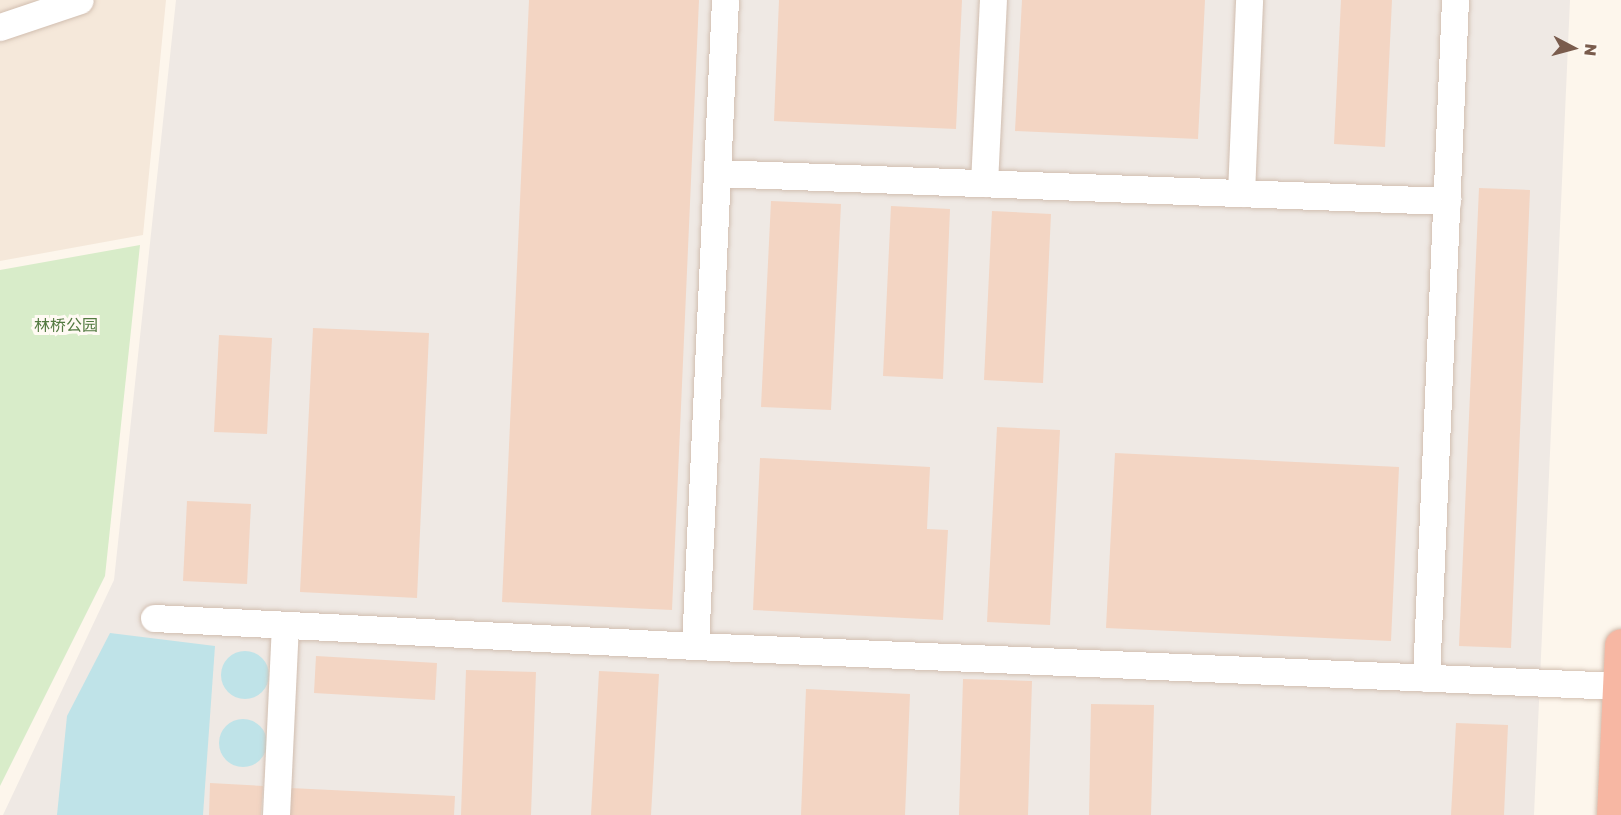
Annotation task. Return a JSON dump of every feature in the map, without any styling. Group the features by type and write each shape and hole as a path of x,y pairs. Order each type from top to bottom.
{"highway":[{"path":"1613,815 1621,645"}],"street":[{"path":"0,27 80,0"},
{"path":"695,646 725,0"},
{"path":"984,183 993,0"},
{"path":"1241,193 1249,0"},
{"path":"1426,678 1455,0"},
{"path":"717,173 1447,201"},
{"path":"154,618 695,646 1619,686"},
{"path":"276,815 285,625"}],"shaded area":[{"path":"0,0 166,0 143,235 0,261"},
{"path":"176,0 1570,0 1534,815 3,815 114,580"}],"green space":[{"name":"林桥公园","path":"140,245 105,576 0,786 0,270"}],"water":[{"path":"110,633 215,646 203,815 57,815 67,716"},
{"path":"240,651 250,651 265,661 269,675 265,689 259,695 250,699 240,699 225,689 221,680 221,670 231,655"},
{"path":"238,719 248,719 263,729 267,743 266,752 257,763 248,767 238,767 223,757 219,748 219,738 229,723"}],"building":[{"path":"529,0 699,0 672,610 502,602"},
{"path":"779,0 962,0 956,129 774,121"},
{"path":"1022,0 1205,0 1198,139 1015,131"},
{"path":"1341,0 1392,0 1385,147 1334,144"},
{"path":"1479,188 1530,190 1511,648 1459,646"},
{"path":"771,201 841,204 831,410 761,407"},
{"path":"891,206 950,209 943,379 883,376"},
{"path":"992,211 1051,214 1043,383 984,380"},
{"path":"313,328 429,333 417,598 300,592"},
{"path":"219,335 272,338 267,434 214,432"},
{"path":"997,427 1060,430 1050,625 987,622"},
{"path":"1115,453 1399,467 1391,641 1106,628"},
{"path":"760,458 930,467 927,529 948,530 943,620 753,610"},
{"path":"187,501 251,504 247,584 183,581"},
{"path":"316,656 437,663 435,700 314,693"},
{"path":"466,670 536,672 531,815 461,815"},
{"path":"599,671 659,674 651,815 591,815"},
{"path":"963,679 1032,681 1028,815 959,815"},
{"path":"806,689 910,694 905,815 801,815"},
{"path":"1091,704 1154,705 1151,815 1089,815"},
{"path":"1456,723 1508,725 1504,815 1451,815"},
{"path":"210,783 263,786 261,815 209,815"},
{"path":"290,788 455,796 454,815 289,815"}]}
